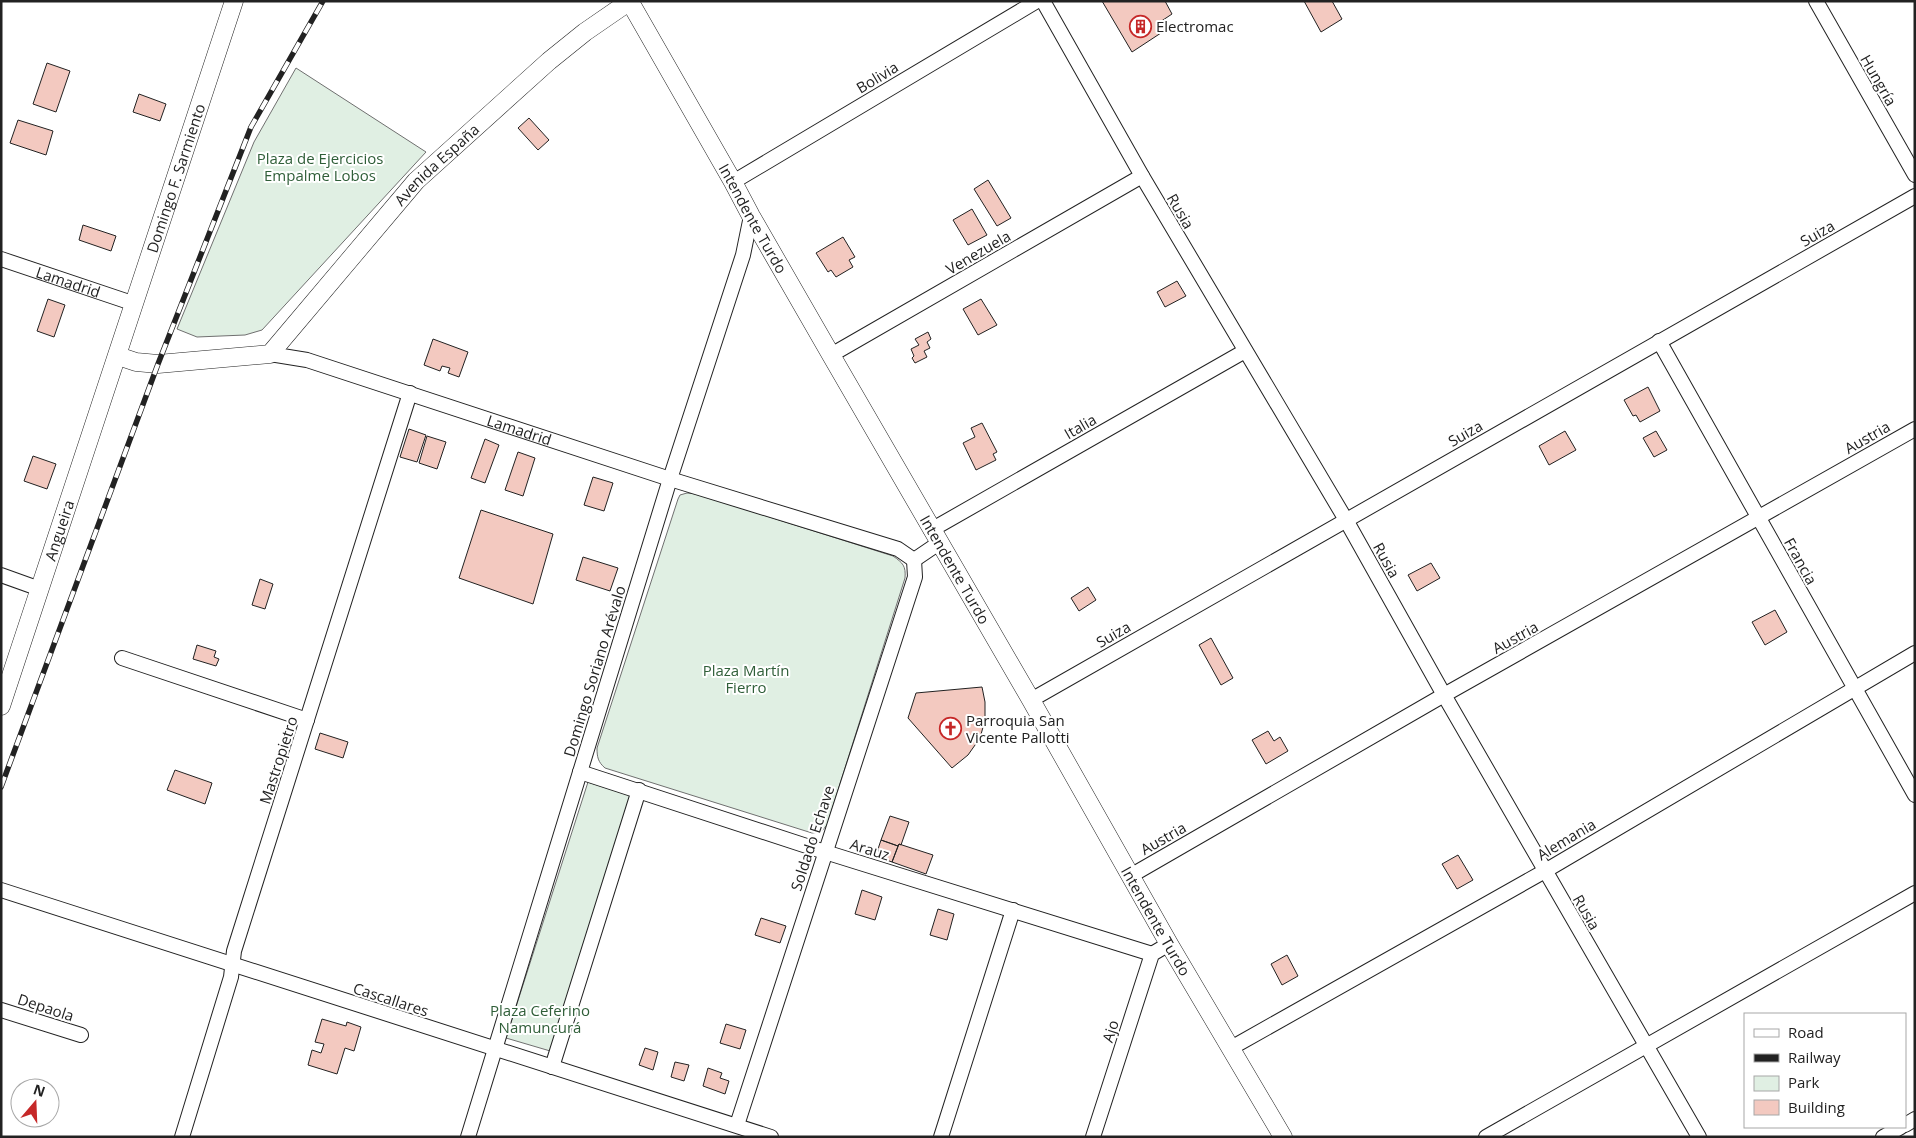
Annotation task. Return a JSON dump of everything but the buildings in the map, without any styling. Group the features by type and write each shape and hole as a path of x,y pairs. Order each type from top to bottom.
{"street":[{"name":"Domingo F. Sarmiento","path":"118,356 234,1"},
{"name":"Intendente Turdo","path":"630,1 830,355 1282,1137"},
{"name":"Avenida España","path":"270,354 416,180 549,61 585,32 630,1"},
{"name":"Bolivia","path":"733,182 1037,1"},
{"name":"Rusia","path":"1043,1 1244,351 1346,520 1444,695 1699,1137"},
{"name":"Hungría","path":"1816,1 1915,175"},
{"name":"Venezuela","path":"830,355 1142,176"},
{"name":"Suiza","path":"1031,700 1915,196"},
{"name":"Domingo Soriano Arévalo","path":"468,1137 670,479 743,255 751,216"},
{"name":"Lamadrid","path":"1,259 135,304"},
{"name":"Francia","path":"1659,342 1915,795"},
{"name":"Italia","path":"914,560 935,536 1244,351"},
{"name":"Lamadrid","path":"118,356 136,362 158,364 270,354 307,360 670,479 898,550 914,560"},
{"name":"Angueira","path":"1,706 118,356"},
{"name":"Mastropietro","path":"182,1137 231,977 234,951 410,393"},
{"name":"Austria","path":"1132,875 1444,695 1915,429"},
{"name":"Soldado Echave","path":"737,1125 915,577 914,560"},
{"path":"1,576 40,588"},
{"name":"Alemania","path":"1231,1048 1545,871 1915,653"},
{"path":"122,658 308,720"},
{"name":"Arauz","path":"580,772 825,852 1152,954"},
{"path":"552,1067 639,790"},
{"name":"Cascallares","path":"1,890 494,1049 737,1125 765,1136"},
{"path":"1486,1137 1915,893"},
{"path":"941,1137 1012,910"},
{"path":"1152,954 1169,944"},
{"name":"Ajo","path":"1093,1137 1152,954"},
{"name":"Depaola","path":"1,1010 81,1035"},
{"path":"1883,1137 1899,1128"}],"green space":[{"name":"Plaza de Ejercicios Empalme Lobos","path":"296,68 426,152 262,330 245,335 197,337 177,329 254,142"},
{"name":"Plaza Martín Fierro","path":"687,493 697,494 893,556 901,563 905,570 905,578 827,825 821,832 812,833 605,768 598,759 597,748 678,499 680,495"},
{"name":"Plaza Ceferino Namuncurá","path":"588,782 635,797 557,1053 506,1038"}],"railway":[{"path":"1,787 158,364 251,127 323,1"}],"place":[{"name":"Electromac","path":"1140,26"},
{"name":"Parroquia San Vicente Pallotti","path":"950,729"}]}
